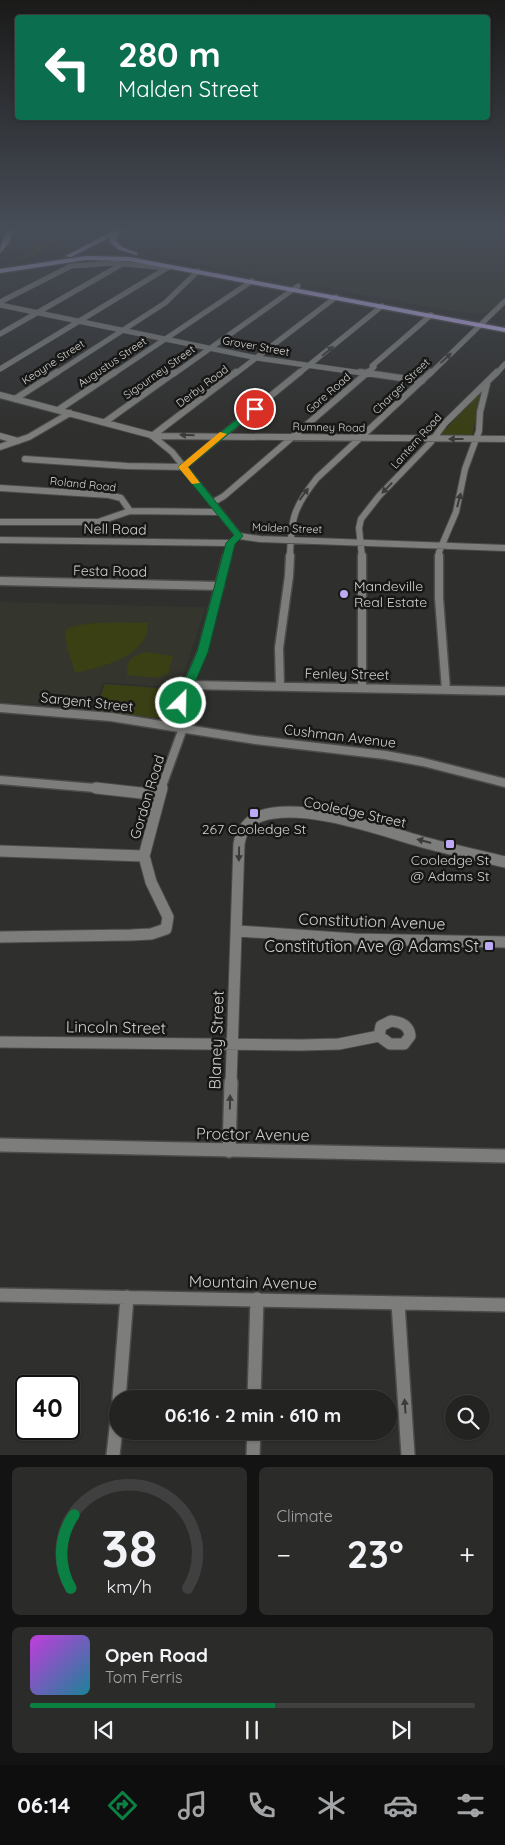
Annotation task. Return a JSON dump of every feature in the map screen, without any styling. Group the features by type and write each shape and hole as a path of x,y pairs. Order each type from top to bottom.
{"highway":[{"path":"331,296 431,316 505,325"},
{"path":"338,296 483,323 505,330"}],"street":[{"path":"0,304 14,296"},
{"path":"0,334 67,296"},
{"path":"0,369 122,296"},
{"name":"Keayne Street","path":"15,399 174,296"},
{"name":"Augustus Street","path":"58,410 230,296"},
{"name":"Sigourney Street","path":"105,422 285,296"},
{"name":"Derby Road","path":"152,436 336,297"},
{"name":"Charger Street","path":"280,686 279,648 289,576 291,523 302,497 316,478 422,381 505,301"},
{"name":"Grover Street","path":"0,304 257,358 422,381"},
{"path":"25,459 127,466 183,467 382,306"},
{"name":"Gore Road","path":"212,502 224,496 431,316"},
{"name":"Lantern Road","path":"360,542 359,528 361,519 379,496 449,419 487,384 505,364"},
{"path":"446,690 439,593 441,545 456,512 465,468 476,439 487,384"},
{"name":"Malden Street","path":"0,395 152,436 164,444 239,536 252,539 505,548"},
{"path":"0,447 19,441 70,414"},
{"path":"0,436 19,441"},
{"name":"Rumney Road","path":"152,436 505,439"},
{"name":"Roland Road","path":"0,488 109,495 121,498 130,510"},
{"path":"0,497 11,488"},
{"path":"1,521 98,522 130,510 218,512"},
{"path":"170,726 202,652 230,543 239,536"},
{"name":"Nell Road","path":"0,540 230,543"},
{"path":"360,542 363,572 362,688"},
{"name":"Festa Road","path":"0,581 220,586"},
{"name":"Fenley Street","path":"189,685 505,691"},
{"name":"Sargent Street","path":"0,708 82,714 170,726"},
{"name":"Cushman Avenue","path":"170,726 264,741 385,755 432,764 505,783"},
{"name":"Gordon Road","path":"0,937 131,936 152,934 166,929 168,917 151,882 144,856 159,795 183,728"},
{"path":"0,780 82,786 159,795"},
{"name":"Cooledge Street","path":"238,931 240,836 242,830 251,821 268,814 295,813 334,819 505,862"},
{"path":"0,851 144,856"},
{"name":"Constitution Avenue","path":"238,931 355,939 505,942"},
{"name":"Blaney Street","path":"229,1151 231,1045 238,931"},
{"name":"Lincoln Street","path":"0,1042 231,1045 339,1044 379,1036"},
{"name":"Proctor Avenue","path":"0,1145 505,1156"},
{"name":"Mountain Avenue","path":"0,1295 505,1305"},
{"path":"120,1390 127,1297"},
{"path":"254,1390 257,1299"},
{"path":"398,1302 408,1455"},
{"path":"113,1455 115,1440"},
{"path":"253,1455 254,1440"}],"shaded area":[{"path":"369,296 505,296 492,311 473,314"},
{"path":"0,602 206,607 179,688 103,682 93,709 0,702"}],"green space":[{"path":"479,394 482,394 472,436 442,436 441,434"},
{"path":"93,623 148,623 146,635 141,644 122,659 75,673 67,647 65,630"},
{"path":"146,652 173,656 168,674 157,678 127,675 131,659"},
{"path":"105,684 179,690 167,712 154,718 95,710"}],"slow traffic":[{"path":"195,483 183,467 223,434"}],"place":[{"name":"Mandeville Real Estate","path":"344,594"},
{"name":"267 Cooledge St","path":"254,813"},
{"name":"Cooledge St @ Adams St","path":"450,844"},
{"name":"Constitution Ave @ Adams St","path":"489,946"}],"route":[{"path":"181,703 202,652 230,543 239,536 183,467 255,409"}]}
